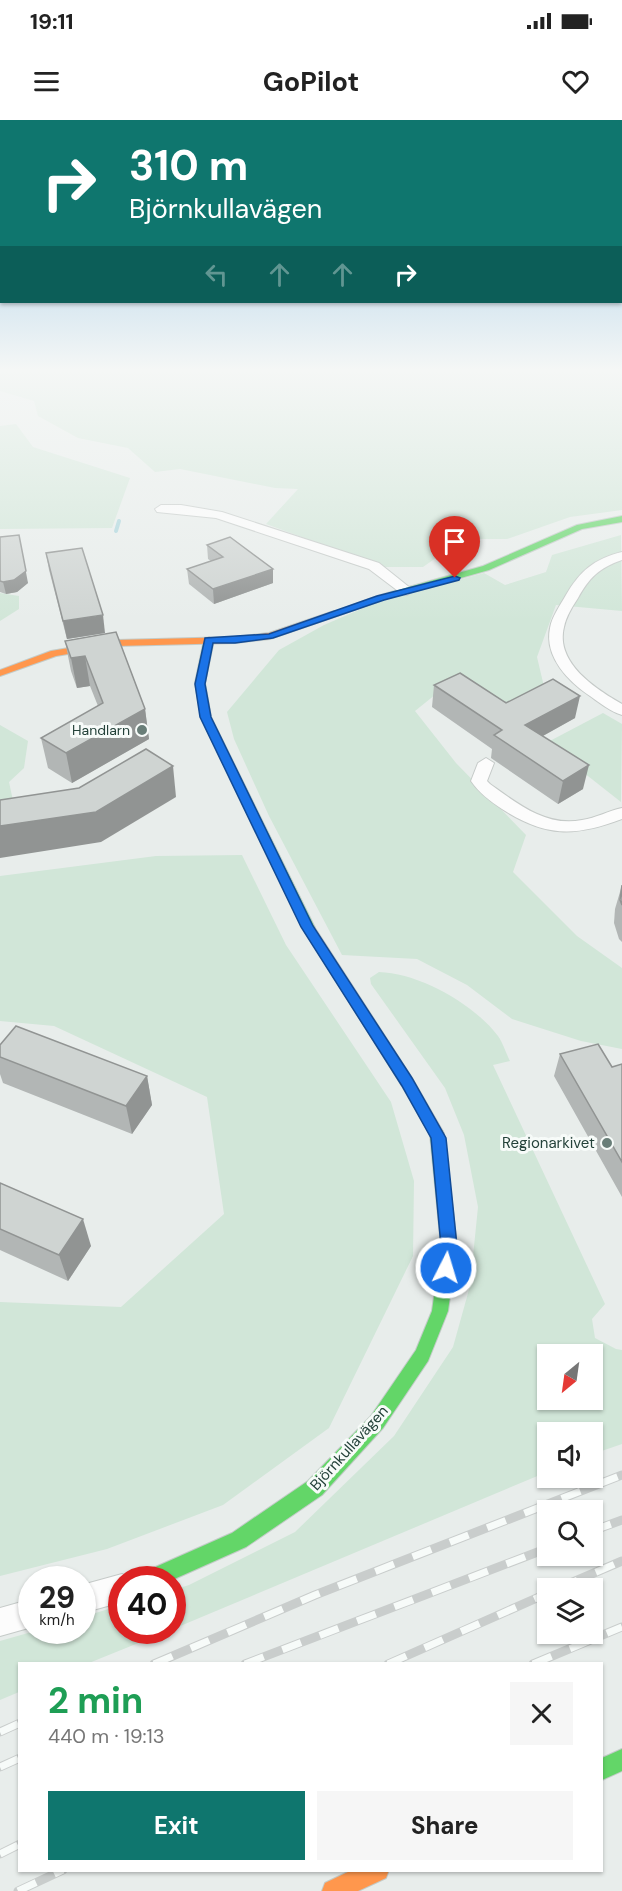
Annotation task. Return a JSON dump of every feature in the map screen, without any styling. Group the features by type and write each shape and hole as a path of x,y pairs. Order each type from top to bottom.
{"street":[{"path":"161,509 210,513 263,529 374,566 407,591"},
{"path":"0,673 54,653 116,643 235,640 270,636 486,568 580,527 622,519"},
{"path":"622,556 589,569 567,605 556,631 561,658 572,675 599,697 622,710"},
{"name":"Björnkullavägen","path":"180,1566 239,1540 306,1495 377,1422 422,1355 440,1311 449,1246 439,1138 407,1082 308,927 206,717 200,684 209,640"},
{"path":"486,763 479,781 484,788 528,819 548,826 579,828 622,813"},
{"path":"0,1622 18,1618"},
{"path":"603,1769 622,1760"},
{"path":"333,1891 374,1872"}],"green space":[{"path":"0,456 60,456 130,478 112,528 0,529"},
{"path":"137,456 622,456 622,510 570,517 507,539 463,539 423,567 384,567 266,524 298,489 275,488 180,469 155,472"},
{"path":"621,535 622,611 556,605 537,657 546,695 504,716 451,682 415,711 456,763 526,835 513,872 577,936 622,968 622,1049 581,1041 512,1019 467,985 417,959 342,955 269,816 234,739 227,712 279,650 324,625 375,603 484,573 505,585 546,572 552,555"},
{"path":"0,593 19,596 19,609 0,621"},
{"path":"603,713 622,724 621,802 546,743"},
{"path":"0,725 28,741 24,768 9,782 15,810 0,813"},
{"path":"242,855 286,945 391,1102 414,1181 413,1256 329,1428 223,1505 107,1549 40,1566 18,1566 18,1571 0,1576 0,1302 121,1307 224,1214 207,1097 54,1026 0,1021 0,876 156,856"},
{"path":"379,972 395,974 428,984 445,992 475,1013 498,1036 510,1061 493,1065 605,1304 592,1319 595,1338 622,1350 622,1444 603,1451 603,1422 537,1422 537,1476 186,1624 186,1586 295,1532 394,1436 453,1347 470,1286 478,1207 464,1135 445,1088 371,984 370,978"},
{"path":"108,1609 108,1644 136,1644 91,1662 18,1662 18,1692 0,1700 0,1641 18,1636 18,1644 96,1644 96,1613"}],"building":[{"path":"19,535 26,571 14,580 0,581 0,537"},
{"path":"230,537 273,569 213,589 187,569 223,557 207,545"},
{"path":"82,548 103,615 63,621 46,553"},
{"path":"116,632 145,709 66,753 41,738 103,703 85,656 71,658 65,641"},
{"path":"460,673 506,703 553,679 580,696 525,725 589,765 563,781 494,735 502,730 434,685"},
{"path":"146,749 173,766 96,812 0,826 0,800 79,788"},
{"path":"16,1026 147,1076 126,1106 0,1057 0,1045"},
{"path":"598,1044 612,1067 622,1064 622,1162 560,1054"},
{"path":"0,1183 83,1219 59,1255 0,1229"}],"waterway":[{"path":"116,531 119,521"}],"railway":[{"path":"159,1662 315,1595 622,1475"},
{"path":"603,1527 622,1520"},
{"path":"250,1662 537,1552"},
{"path":"582,1578 622,1561"},
{"path":"393,1662 537,1598"},
{"path":"538,1662 622,1627"},
{"path":"0,1732 18,1724"},
{"path":"0,1767 18,1759"},
{"path":"0,1854 18,1845"},
{"path":"18,1891 59,1872"}],"traffic: fast":[{"path":"334,614 380,598 486,568 580,527 622,519"},
{"path":"209,640 200,683 206,717 309,928"},
{"path":"180,1566 239,1540 315,1488 377,1422 422,1355 440,1311 449,1246 437,1134"},
{"path":"603,1769 622,1760"}],"traffic: slow":[{"path":"0,673 54,653 116,643 235,640 270,636 334,614"},
{"path":"309,928 407,1082 437,1134"},
{"path":"333,1891 374,1872"}],"place":[{"name":"Handlarn","path":"142,730"},
{"name":"Regionarkivet","path":"607,1143"}],"route":[{"path":"446,1268 449,1246 439,1138 407,1082 308,927 206,717 200,684 201,669 209,640 248,639 289,632 307,623 380,598 455,578"}]}
